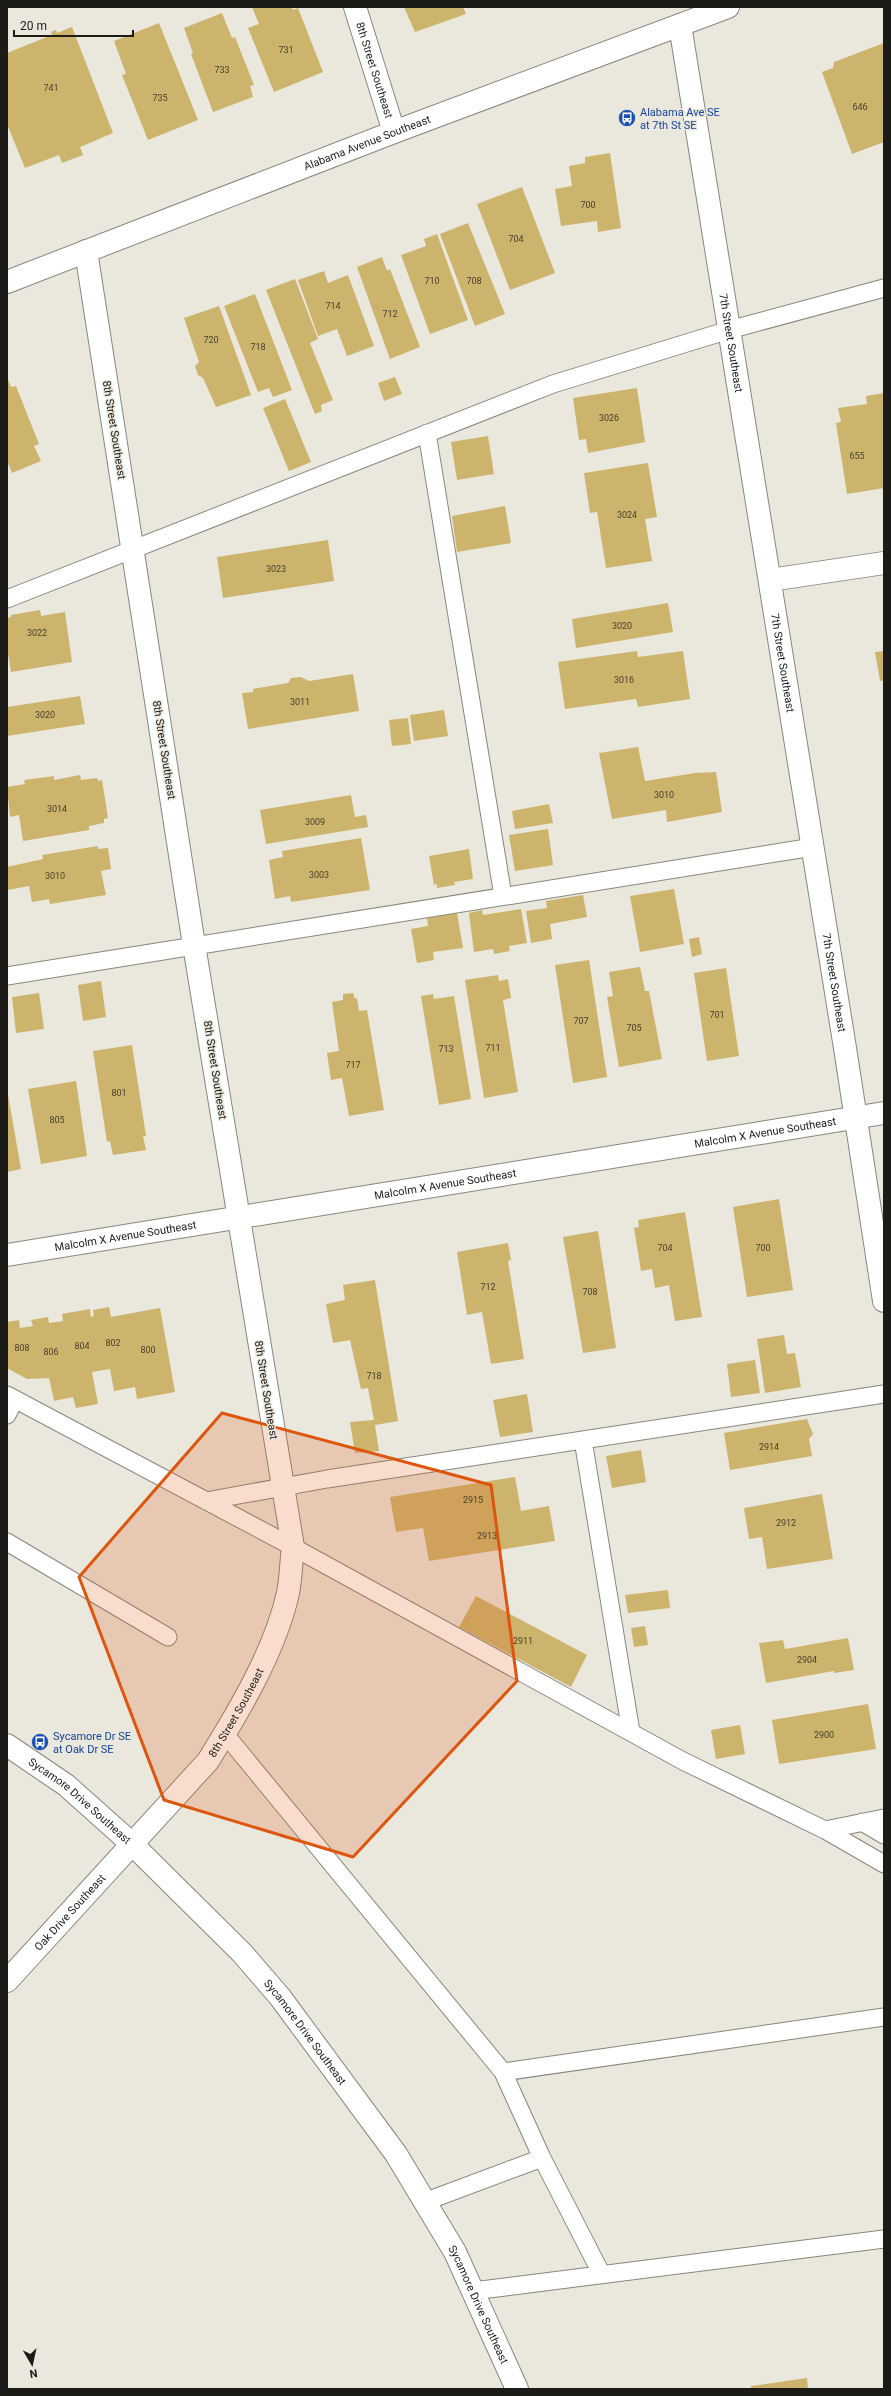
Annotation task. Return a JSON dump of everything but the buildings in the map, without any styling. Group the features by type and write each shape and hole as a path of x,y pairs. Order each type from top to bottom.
{"street":[{"name":"8th Street Southeast","path":"355,7 394,132"},
{"name":"Alabama Avenue Southeast","path":"7,282 394,132 728,7"},
{"name":"7th Street Southeast","path":"680,25 813,848 884,1301"},
{"name":"8th Street Southeast","path":"86,251 194,945 293,1547 288,1593 275,1634 250,1688 225,1734 208,1761 132,1844"},
{"path":"770,580 884,563"},
{"name":"Malcolm X Avenue Southeast","path":"7,1255 884,1113"},
{"name":"Sycamore Drive Southeast","path":"7,1745 66,1784 132,1844 242,1953 280,1996 396,2154 455,2252 517,2389"},
{"name":"Oak Drive Southeast","path":"7,1981 132,1844"}],"lane":[{"path":"7,599 553,384 729,330 884,288"},
{"path":"426,433 503,896"},
{"path":"7,976 194,945 813,848"},
{"path":"206,1501 282,1487 884,1394"},
{"path":"7,1415 11,1397 293,1547 683,1761 825,1830 884,1864"},
{"path":"584,1440 631,1732"},
{"path":"7,1542 168,1637"},
{"path":"225,1734 503,2072 542,2158 601,2273"},
{"path":"825,1830 884,1818"},
{"path":"862,1822 884,1835"},
{"path":"503,2072 884,2017"},
{"path":"424,2202 542,2158"},
{"path":"473,2290 884,2239"}],"highlighted area":[{"path":"222,1413 491,1485 517,1681 353,1857 164,1800 79,1577"}],"place":[{"name":"Alabama Ave SE at 7th St SE","path":"627,118"},
{"name":"Sycamore Dr SE at Oak Dr SE","path":"40,1742"}]}
